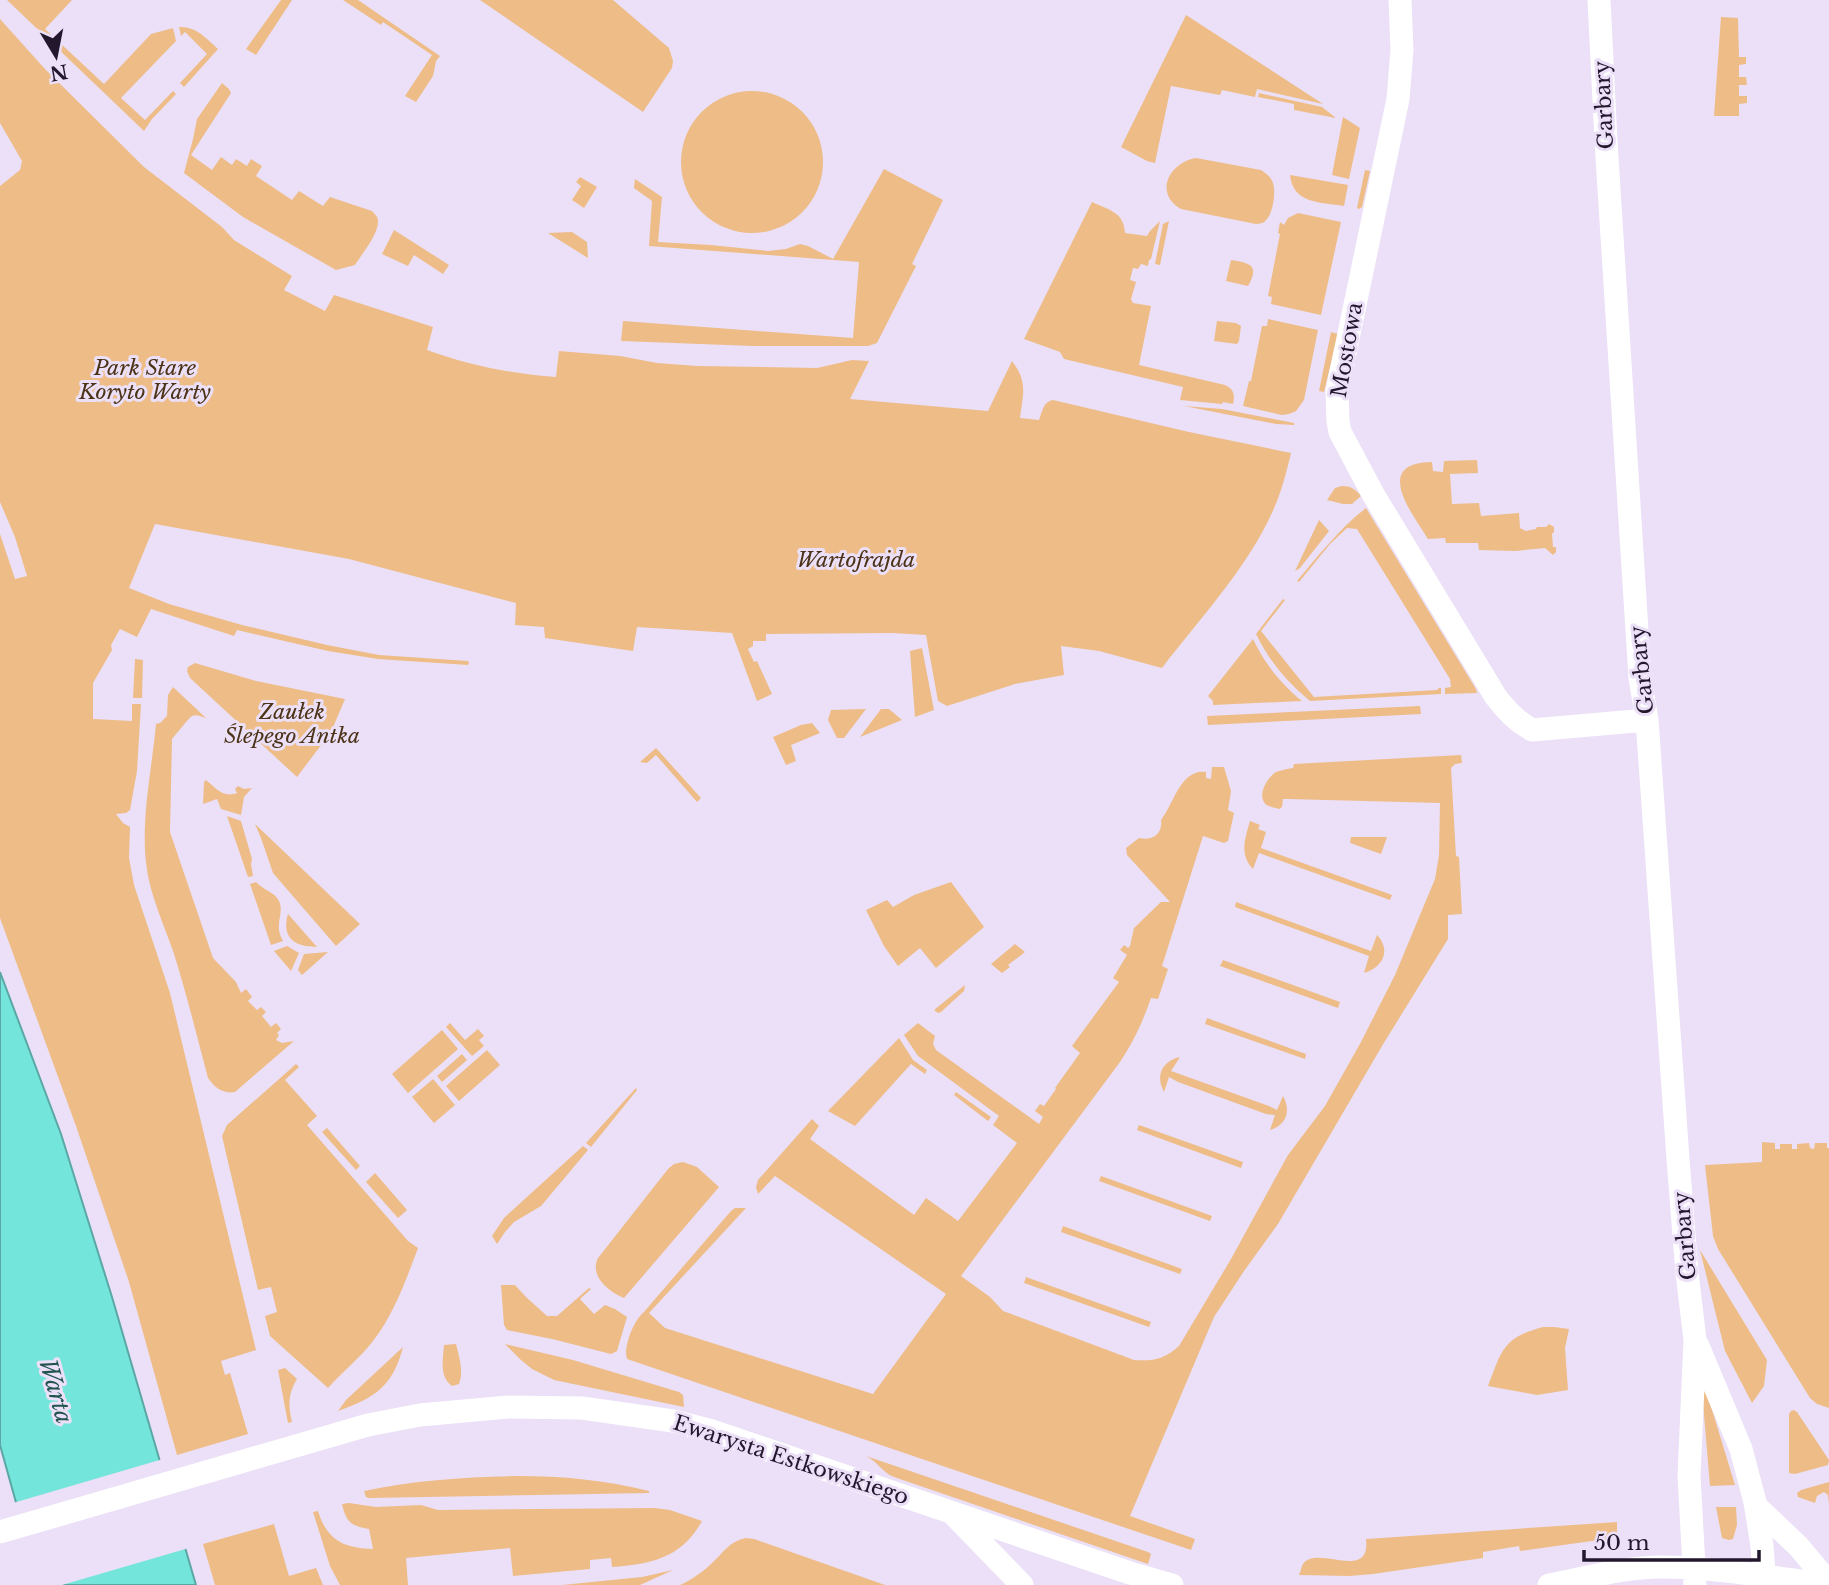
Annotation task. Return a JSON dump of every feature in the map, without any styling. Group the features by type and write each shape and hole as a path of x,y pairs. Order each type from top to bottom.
{"street":[{"name":"Mostowa","path":"1401,0 1402,57 1398,99 1337,391 1338,421 1345,442 1373,494 1496,697 1517,722 1532,730 1647,720"},
{"name":"Garbary","path":"1600,0 1606,142 1640,678 1647,720 1678,1159 1695,1340 1689,1476 1694,1577"},
{"name":"Garbary","path":"1695,1340 1741,1449 1756,1506 1765,1581"},
{"name":"Ewarysta Estkowskiego","path":"0,1532 368,1425 420,1415 508,1407 582,1408 637,1415 712,1431 1172,1585"},
{"path":"1756,1506 1799,1547 1829,1584"},
{"name":"Ewarysta Estkowskiego","path":"950,1511 1022,1585"},
{"path":"1549,1585 1661,1567 1694,1577 1829,1584"}],"green space":[{"path":"7,0 72,0 45,29 104,84 151,34 173,28 176,41 121,98 145,120 173,91 176,94 144,131"},
{"path":"281,0 292,0 256,55 246,49"},
{"path":"343,0 358,0 440,56 436,61 433,76 416,102 405,96 432,55 383,22 381,25"},
{"path":"480,0 613,0 669,48 672,68 643,112"},
{"path":"1186,15 1323,104 1257,89 1255,97 1222,90 1220,95 1171,86 1155,163 1121,147"},
{"path":"1721,17 1738,18 1739,57 1746,57 1746,64 1739,65 1739,77 1746,77 1747,85 1739,85 1739,96 1747,96 1747,103 1739,104 1739,116 1714,116"},
{"name":"Park Stare Koryto Warty","path":"0,19 45,69 144,167 222,227 234,240 292,276 284,290 325,311 334,295 433,327 427,350 490,368 556,377 559,351 698,366 817,368 852,360 869,361 850,399 988,411 1012,361 1022,382 1020,418 1039,420 1045,405 1053,400 1291,453 1281,490 1259,538 1229,583 1162,668 1099,651 1061,646 1064,675 1015,684 947,706 938,701 926,635 766,634 766,641 753,641 753,646 748,649 754,662 757,661 772,694 757,701 732,633 637,627 633,651 545,638 544,627 515,625 516,603 349,559 155,524 129,588 169,604 327,645 379,655 469,663 378,659 328,651 237,630 234,636 151,609 137,637 120,629 111,645 112,650 93,683 93,719 132,721 132,704 141,704 137,771 130,810 116,814 130,827 129,858 134,885 170,993 256,1350 221,1361 225,1375 230,1373 248,1434 177,1455 129,1282 76,1126 0,918 0,534 15,579 27,576 0,502 0,186 20,170 22,161 0,123"},
{"path":"179,27 196,31 218,49 184,87 180,83 207,54 185,32 181,36"},
{"path":"222,83 231,93 191,155 212,170 221,157 232,165 236,159 247,166 251,159 262,166 256,176 292,200 299,191 323,206 330,197 372,211 378,226 355,265 336,270 243,217 184,173 197,119"},
{"path":"752,91 779,96 803,111 818,135 823,162 818,189 803,213 779,228 752,233 725,228 701,213 686,189 681,162 686,135 701,111 725,96"},
{"path":"1259,93 1322,107 1336,118 1294,110 1294,104 1258,97"},
{"path":"1343,117 1360,128 1349,179 1332,175"},
{"path":"1196,158 1261,170 1267,174 1274,191 1272,207 1266,221 1256,224 1181,209 1173,202 1168,195 1168,179 1179,165"},
{"path":"884,169 943,200 912,264 916,266 877,343 868,346 753,346 621,341 623,321 853,338 859,262 649,246 652,201 634,188 635,179 662,197 658,242 768,251 800,244 833,259"},
{"path":"1365,170 1370,171 1362,207 1359,209 1357,208"},
{"path":"1290,175 1348,185 1344,206 1317,202 1302,196 1296,192"},
{"path":"580,177 597,187 584,208 572,200 581,186 576,182"},
{"path":"1092,202 1119,216 1125,233 1147,236 1160,221 1148,266 1141,264 1138,269 1133,268 1130,280 1136,282 1131,299 1133,303 1151,306 1139,365 1225,385 1233,393 1233,404 1180,400 1183,387 1064,359 1060,352 1024,339"},
{"path":"1298,213 1341,222 1321,315 1271,304 1272,297 1268,296 1280,222 1284,225 1288,218"},
{"path":"1169,221 1160,265 1155,264 1163,224"},
{"path":"394,230 449,265 443,274 414,255 408,266 382,254"},
{"path":"572,232 587,242 588,258 548,233"},
{"path":"1231,260 1248,264 1253,269 1248,286 1226,281"},
{"path":"1268,319 1318,330 1304,400 1296,411 1289,414 1282,415 1243,406 1262,326 1267,326"},
{"path":"1217,321 1241,326 1237,344 1214,341"},
{"path":"1331,332 1338,334 1324,392 1319,391"},
{"path":"1184,406 1222,409 1294,425 1276,424"},
{"path":"1477,460 1478,473 1450,474 1452,504 1479,503 1481,516 1519,513 1520,528 1526,531 1549,524 1554,527 1553,547 1556,547 1556,552 1553,555 1545,548 1479,550 1478,543 1446,543 1445,538 1428,539 1406,503 1400,480 1404,471 1414,465 1432,462 1433,471 1443,472 1444,461"},
{"path":"1335,488 1353,488 1361,496 1352,504 1327,500"},
{"path":"1366,508 1477,693 1445,694 1445,688 1451,687 1450,679 1357,529 1347,528 1299,582 1297,581 1338,533"},
{"path":"1319,520 1329,531 1295,571"},
{"path":"1283,599 1285,600 1261,631 1314,697 1439,688 1441,694 1310,701 1279,670 1256,634"},
{"path":"1253,639 1274,673 1302,701 1213,705 1208,696"},
{"path":"922,648 934,710 915,717 910,651"},
{"path":"135,659 143,660 142,698 133,698"},
{"name":"Zaułek Ślepego Antka","path":"195,663 256,681 345,699 331,732 297,777 190,678 188,667"},
{"path":"173,687 206,718 192,716 172,739 170,832 213,958 236,982 241,993 246,989 252,997 248,1001 257,1010 261,1007 266,1012 262,1016 271,1027 276,1023 281,1029 276,1040 282,1043 294,1041 235,1092 220,1090 208,1078 179,969 148,874 145,828 156,724 167,716 168,695"},
{"path":"1420,706 1421,714 1208,725 1207,716"},
{"path":"866,709 844,738 837,738 828,720 831,710"},
{"path":"881,709 889,709 902,720 860,737"},
{"path":"812,723 820,733 791,745 796,761 786,765 773,737"},
{"path":"656,748 701,798 697,802 656,755 647,763 640,762"},
{"path":"1461,755 1462,763 1451,768 1462,914 1448,915 1448,939 1278,1224 1214,1317 1130,1516 1195,1539 1191,1550 627,1359 628,1341 640,1316 731,1211 735,1208 746,1208 649,1313 665,1328 873,1394 946,1294 775,1176 758,1194 758,1180 812,1119 819,1126 810,1139 914,1215 926,1198 958,1221 1017,1143 993,1125 999,1116 918,1056 904,1035 918,1023 935,1036 933,1044 936,1050 1039,1124 1043,1117 1035,1111 1040,1104 1044,1106 1080,1053 1072,1046 1119,982 1113,978 1127,955 1120,950 1124,945 1128,948 1130,946 1134,928 1161,902 1170,902 1127,855 1126,848 1139,838 1152,837 1158,833 1161,820 1190,776 1206,772 1206,778 1211,779 1212,767 1224,767 1231,791 1228,810 1234,813 1228,841 1224,843 1203,836 1162,966 1168,969 1158,999 1151,998 1138,1031 1120,1062 961,1276 990,1297 1003,1311 1134,1360 1158,1359 1173,1351 1179,1346 1231,1259 1288,1155 1325,1106 1361,1042 1395,975 1435,879 1439,855 1440,803 1283,799 1279,809 1265,804 1262,794 1265,786 1276,772 1293,768 1294,764"},
{"path":"206,780 220,792 228,794 237,793 235,789 238,786 244,789 252,788 244,797 241,815 221,809 217,799 203,804"},
{"path":"227,816 241,821 252,859 253,876 248,877"},
{"path":"1250,821 1260,825 1258,829 1266,832 1261,848 1392,895 1390,900 1259,853 1253,869 1245,852"},
{"path":"255,824 360,924 336,946 273,873"},
{"path":"1351,837 1387,837 1381,854 1350,843"},
{"path":"256,882 279,901 279,929 283,941 271,945 250,884"},
{"path":"951,882 984,927 936,968 920,948 898,966 884,946 866,910 887,900 893,907 914,895"},
{"path":"1236,902 1371,951 1377,935 1384,947 1383,958 1376,967 1364,973 1369,956 1235,907"},
{"path":"288,914 317,947 302,945 292,940 286,929"},
{"path":"1015,944 1025,952 1002,973 991,964"},
{"path":"287,946 299,953 291,971 274,951"},
{"path":"328,952 302,975 298,970 304,954"},
{"path":"1223,960 1340,1002 1338,1008 1220,966"},
{"path":"965,985 964,991 941,1012 934,1010"},
{"path":"1207,1018 1306,1054 1305,1059 1205,1024"},
{"path":"450,1023 465,1040 478,1029 484,1036 479,1040 484,1046 472,1056 446,1027"},
{"path":"442,1030 458,1049 408,1093 392,1074"},
{"path":"899,1038 913,1060 927,1070 925,1074 911,1064 855,1126 828,1111"},
{"path":"487,1050 500,1065 459,1101 446,1086"},
{"path":"462,1054 467,1060 442,1082 437,1076"},
{"path":"1180,1057 1171,1071 1277,1110 1283,1096 1287,1107 1284,1121 1270,1130 1275,1115 1169,1077 1164,1092 1160,1080 1162,1070 1169,1062"},
{"path":"296,1064 299,1067 285,1080 317,1116 307,1125 408,1241 418,1248 399,1296 380,1331 363,1353 328,1388 270,1336 265,1316 277,1312 271,1287 258,1290 222,1136 227,1125"},
{"path":"433,1079 455,1105 434,1123 412,1097"},
{"path":"636,1088 591,1147 586,1143"},
{"path":"956,1092 991,1117 988,1121 954,1095"},
{"path":"1139,1125 1243,1162 1241,1168 1137,1130"},
{"path":"327,1128 360,1166 356,1170 322,1132"},
{"path":"1762,1142 1775,1143 1775,1149 1780,1149 1780,1144 1792,1144 1792,1149 1797,1149 1797,1144 1809,1143 1810,1148 1814,1149 1815,1143 1827,1143 1829,1148 1829,1408 1810,1398 1718,1249 1713,1236 1705,1165 1762,1162"},
{"path":"583,1146 588,1150 541,1206 514,1222 497,1244 492,1236 504,1218"},
{"path":"683,1162 697,1167 719,1187 624,1298 612,1292 598,1277 598,1258 668,1169"},
{"path":"375,1173 407,1210 398,1218 366,1182"},
{"path":"1101,1176 1212,1216 1210,1221 1099,1181"},
{"path":"1063,1226 1182,1269 1180,1274 1061,1232"},
{"path":"1700,1250 1767,1360 1764,1386 1752,1403 1725,1351"},
{"path":"1026,1277 1151,1322 1149,1327 1024,1283"},
{"path":"501,1285 515,1285 547,1316 557,1316 591,1289 580,1299 594,1314 605,1305 627,1317 617,1351 611,1354 507,1330 504,1325"},
{"path":"1543,1327 1569,1329 1565,1348 1568,1390 1537,1395 1488,1386 1501,1355 1511,1341"},
{"path":"456,1344 461,1374 459,1384 452,1386 443,1373 444,1345"},
{"path":"505,1344 573,1360 679,1392 683,1395 684,1407 554,1380 532,1369"},
{"path":"403,1347 394,1372 381,1389 338,1411 346,1400"},
{"path":"285,1368 297,1379 290,1400 292,1422 288,1423 278,1370"},
{"path":"1706,1390 1735,1485 1710,1486 1702,1391"},
{"path":"1794,1410 1829,1460 1828,1465 1795,1474 1789,1473 1789,1414"},
{"path":"866,1456 1148,1552 1151,1554 1148,1564 894,1477"},
{"path":"518,1476 600,1481 649,1493 369,1498 364,1491 441,1480"},
{"path":"1829,1482 1829,1505 1828,1495 1824,1492 1817,1496 1815,1503 1798,1497 1797,1493 1801,1490"},
{"path":"342,1504 376,1507 421,1505 438,1510 655,1508 702,1521 675,1551 640,1564 612,1567 611,1558 590,1560 590,1569 513,1576 510,1548 406,1558 408,1585 340,1585 330,1566 313,1512 318,1511 331,1536 353,1547 373,1549 369,1529 354,1525 345,1515"},
{"path":"1716,1507 1736,1507 1737,1525 1733,1539 1722,1538"},
{"path":"1617,1522 1617,1532 1606,1539 1520,1551 1519,1546 1483,1552 1483,1558 1373,1574 1299,1575 1303,1564 1310,1559 1360,1559 1365,1552 1366,1539"},
{"path":"274,1524 289,1576 316,1568 323,1585 215,1585 203,1544"},
{"path":"746,1538 885,1585 680,1585 702,1571 732,1544"},
{"path":"673,1570 640,1585 562,1585 642,1577"}],"water":[{"name":"Warta","path":"0,972 61,1134 112,1297 196,1585 39,1585 0,1445"}],"pier":[{"path":"163,1459 189,1548 62,1585 36,1585 13,1503"}],"park label":[{"name":"Wartofrajda","path":"856,560"}]}
